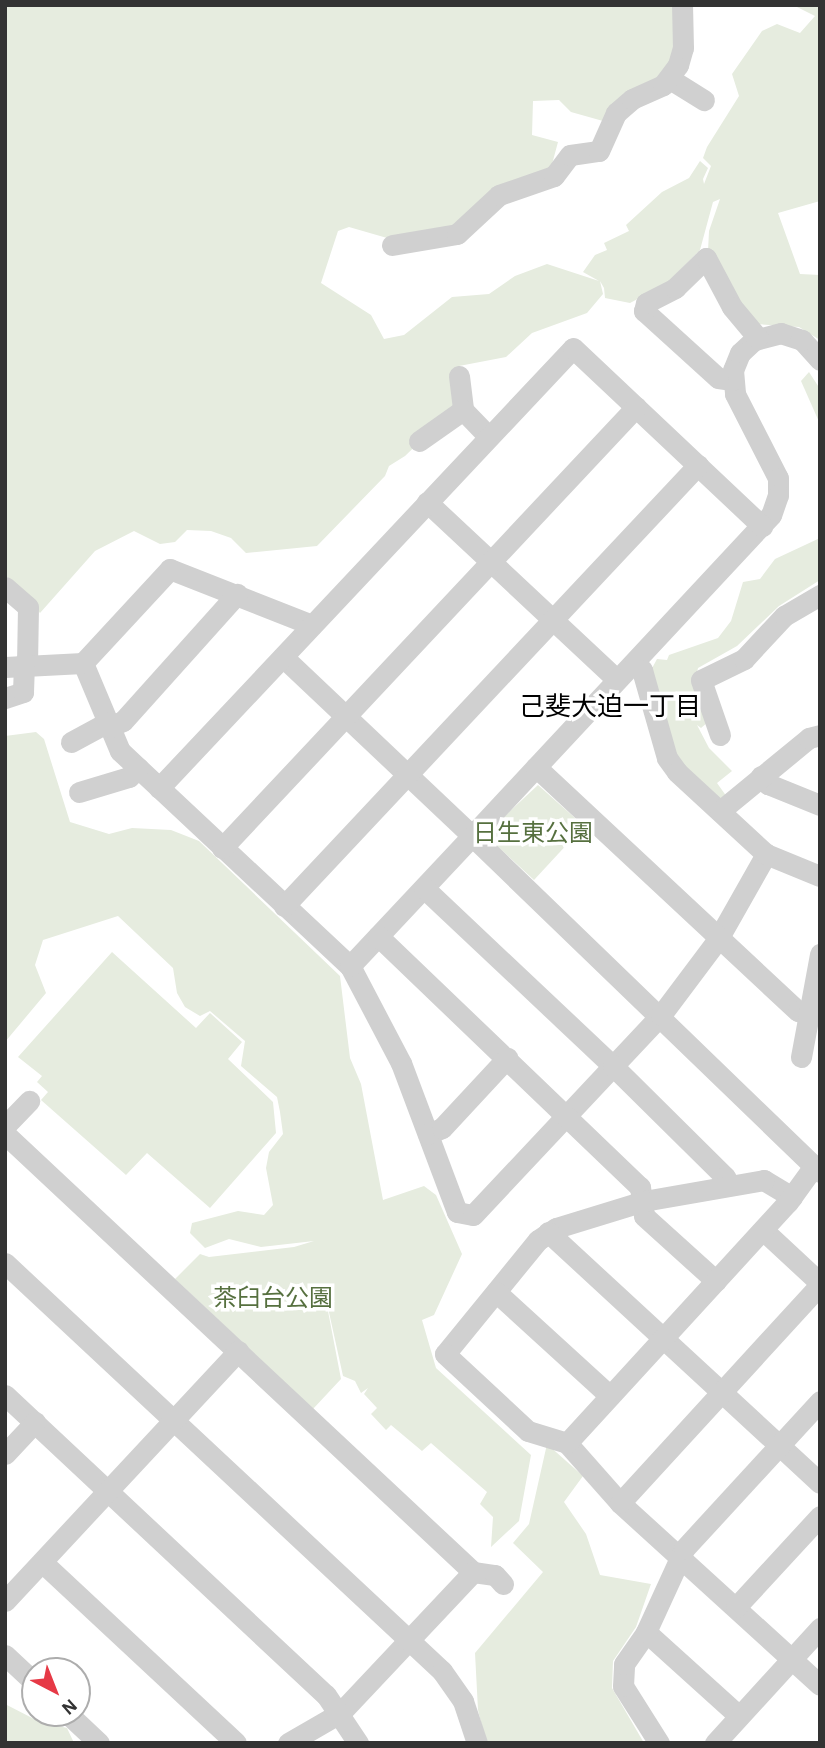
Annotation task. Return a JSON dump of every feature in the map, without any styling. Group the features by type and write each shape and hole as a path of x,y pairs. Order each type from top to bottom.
{"street":[{"path":"392,245 457,234 499,195 554,176 570,155 596,153 616,113 670,79 682,57 682,5"},
{"path":"670,79 704,100"},
{"path":"732,380 718,378 645,311 646,303 675,288 706,258 733,307 758,338"},
{"path":"350,966 762,526 775,507 778,478 738,401 732,380 740,353 758,338 776,333 793,336 820,360"},
{"path":"159,788 573,348 762,526"},
{"path":"458,376 463,410 489,436"},
{"path":"222,848 636,407"},
{"path":"419,442 463,410"},
{"path":"284,906 698,465"},
{"path":"427,502 617,680"},
{"path":"19,665 83,663 170,569 312,625"},
{"path":"5,587 27,607 19,665 22,694"},
{"path":"71,742 123,721 237,594"},
{"path":"720,735 701,680 744,659 784,617 820,594"},
{"path":"282,657 661,1015 817,1169 567,1443"},
{"path":"635,662 642,670 667,758 766,854 820,876"},
{"path":"83,663 120,751 350,966 401,1063 457,1212 474,1215 661,1015 718,939 766,854"},
{"path":"720,811 761,776 820,735"},
{"path":"536,766 797,1012 810,1015"},
{"path":"79,792 129,778 138,768"},
{"path":"761,776 768,785 820,806"},
{"path":"424,888 613,1066 724,1177 727,1186"},
{"path":"378,936 640,1187 644,1216 716,1281"},
{"path":"801,1057 820,954"},
{"path":"428,1134 442,1128 507,1058"},
{"path":"5,1126 29,1101"},
{"path":"5,1133 473,1572 495,1575 503,1584"},
{"path":"792,1197 769,1181 727,1186 644,1201 548,1232 445,1354 528,1431 567,1443 620,1503 820,1685"},
{"path":"620,1503 820,1284 762,1230"},
{"path":"548,1232 820,1483"},
{"path":"5,1263 457,1689 477,1743"},
{"path":"496,1292 610,1396"},
{"path":"5,1601 238,1351"},
{"path":"5,1395 340,1713 358,1743"},
{"path":"659,1743 624,1686 624,1664 646,1632 680,1555 820,1401"},
{"path":"5,1454 35,1423"},
{"path":"736,1607 820,1516"},
{"path":"42,1562 236,1743"},
{"path":"288,1743 340,1713 410,1642 473,1572"},
{"path":"715,1743 820,1628"},
{"path":"646,1632 739,1716"},
{"path":"5,1655 21,1670"},
{"path":"82,1727 99,1743"}],"green space":[{"path":"5,5 676,5 678,38 665,73 603,121 571,112 559,100 533,101 532,135 558,142 551,168 459,227 394,240 349,227 338,231 321,283 371,315 384,339 404,335 452,297 489,294 515,276 547,264 599,281 583,272 595,255 607,250 604,243 629,231 626,225 662,192 689,178 700,161 708,168 703,179 704,184 711,166 703,158 707,147 739,96 732,74 762,31 777,24 800,33 815,16 793,5 820,5 820,201 778,213 800,274 820,275 820,340 799,327 755,324 708,251 709,231 720,199 713,202 700,250 666,284 630,303 605,298 600,281 603,294 587,313 532,333 506,357 459,366 458,405 405,456 389,466 385,476 317,546 246,553 231,538 211,531 187,530 175,542 160,544 134,531 95,551 40,613 5,575"},
{"path":"809,372 820,389 820,424 801,381"},
{"path":"820,538 820,580 779,606 737,646 698,668 696,677 708,722 701,728 697,725 709,748 732,771 717,783 727,797 714,799 675,761 650,672 657,659 667,660 669,655 718,638 731,621 743,582 760,579 775,559"},
{"name":"茶臼台公園","path":"36,732 44,739 70,822 109,834 132,828 171,830 199,841 340,976 350,1058 361,1084 383,1200 424,1186 436,1195 462,1254 434,1315 422,1320 436,1368 531,1455 519,1521 491,1547 493,1517 480,1504 487,1492 431,1443 422,1451 391,1425 386,1430 371,1414 377,1408 364,1394 368,1388 361,1393 355,1381 343,1376 323,1285 341,1379 313,1409 175,1279 200,1254 209,1257 294,1247 314,1241 261,1247 229,1239 205,1248 190,1233 192,1223 238,1211 264,1215 273,1205 266,1168 269,1152 283,1134 280,1112 277,1097 241,1066 245,1041 210,1011 200,1016 185,1007 177,993 173,968 118,916 43,940 35,965 46,993 5,1042 5,736"},
{"name":"日生東公園","path":"538,785 584,826 534,880 493,842 492,828"},
{"path":"112,952 196,1028 210,1013 242,1042 228,1059 273,1102 276,1133 210,1208 147,1153 126,1175 41,1100 48,1092 37,1082 42,1076 18,1057"},
{"path":"547,1444 583,1476 564,1502 586,1534 600,1575 651,1584 636,1627 613,1661 612,1688 644,1743 486,1743 478,1710 475,1653 543,1572 513,1543 529,1524"},
{"path":"5,1704 21,1712 21,1727 67,1728 74,1743 5,1743"}],"district":[{"name":"己斐大迫一丁目","path":"610,708"}]}
